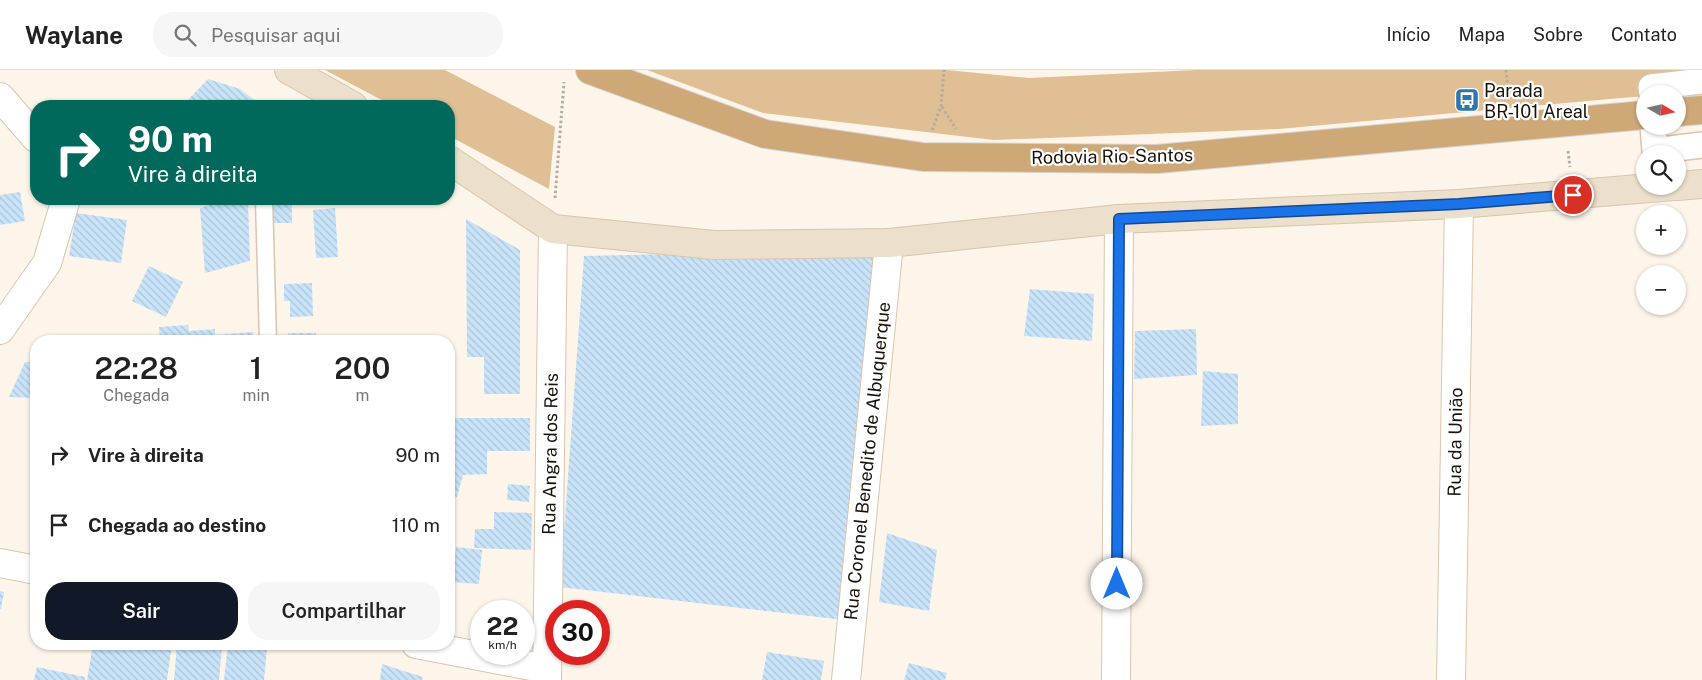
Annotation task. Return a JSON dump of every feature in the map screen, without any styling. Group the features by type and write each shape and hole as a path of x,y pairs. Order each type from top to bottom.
{"highway":[{"name":"Rodovia Rio-Santos","path":"590,70 765,134 923,156 1157,159 1636,116"},
{"path":"1686,111 1702,110"}],"main road":[{"path":"289,70 333,100"},
{"path":"455,164 553,228 714,245 889,243 1119,219 1459,204 1636,189"},
{"path":"1686,185 1702,184"}],"street":[{"path":"1683,85 1702,82"},
{"path":"0,97 30,131"},
{"path":"1654,135 1655,151 1702,145"},
{"name":"Rua da União","path":"1451,680 1459,204"},
{"path":"0,330 47,263 64,205"},
{"path":"1116,680 1119,219"},
{"name":"Rua Angra dos Reis","path":"547,675 553,228"},
{"name":"Rua Coronel Benedito de Albuquerque","path":"846,680 889,243"},
{"path":"0,563 30,569"},
{"path":"441,650 547,675"}],"lane":[{"path":"264,205 268,335"}],"path":[{"path":"923,156 941,106 944,70"},
{"path":"553,228 565,79"}],"shaded area":[{"path":"325,70 445,70 555,127 549,189 455,139 455,100 382,100"},
{"path":"647,70 947,70 1029,78 1196,70 1702,70 1669,85 1636,85 1636,97 1279,129 994,140 763,113"}],"building":[{"path":"208,79 240,89 254,100 188,100"},
{"path":"20,192 25,221 0,225 0,195"},
{"path":"210,205 248,205 250,261 205,273 200,208"},
{"path":"266,205 292,205 292,223 266,223"},
{"path":"335,208 338,257 316,258 313,210"},
{"path":"76,213 127,220 121,263 69,256"},
{"path":"466,219 520,250 520,394 484,394 484,357 467,357"},
{"path":"884,249 844,620 560,587 584,256"},
{"path":"149,266 183,282 166,317 132,301"},
{"path":"312,283 313,316 290,317 290,301 284,301 284,284"},
{"path":"1030,289 1094,294 1092,341 1024,336"},
{"path":"188,325 189,331 215,329 215,335 160,335 159,327"},
{"path":"1196,329 1197,375 1134,379 1135,331"},
{"path":"253,332 253,335 215,335"},
{"path":"288,333 316,333 316,335 288,335"},
{"path":"25,362 30,362 30,398 9,397"},
{"path":"1203,371 1238,374 1238,424 1201,426"},
{"path":"455,418 530,418 530,451 487,451 487,474 463,475 457,497 455,496"},
{"path":"508,484 530,486 529,502 507,500"},
{"path":"494,512 532,513 531,550 474,548 475,529 494,529"},
{"path":"887,533 937,550 929,611 879,602"},
{"path":"456,547 482,550 479,584 455,582"},
{"path":"0,591 4,592 1,609 0,609"},
{"path":"92,650 171,650 167,680 87,680"},
{"path":"176,650 222,650 219,680 174,680"},
{"path":"227,650 267,650 264,680 224,680"},
{"path":"767,652 824,661 821,680 762,680"},
{"path":"909,663 947,673 945,680 904,680"},
{"path":"382,664 423,677 422,680 380,680"},
{"path":"37,667 85,677 85,680 34,680"}],"place":[{"name":"Parada BR-101 Areal","path":"1467,100"}],"route":[{"path":"1117,584 1119,219 1459,204 1573,195"}]}
